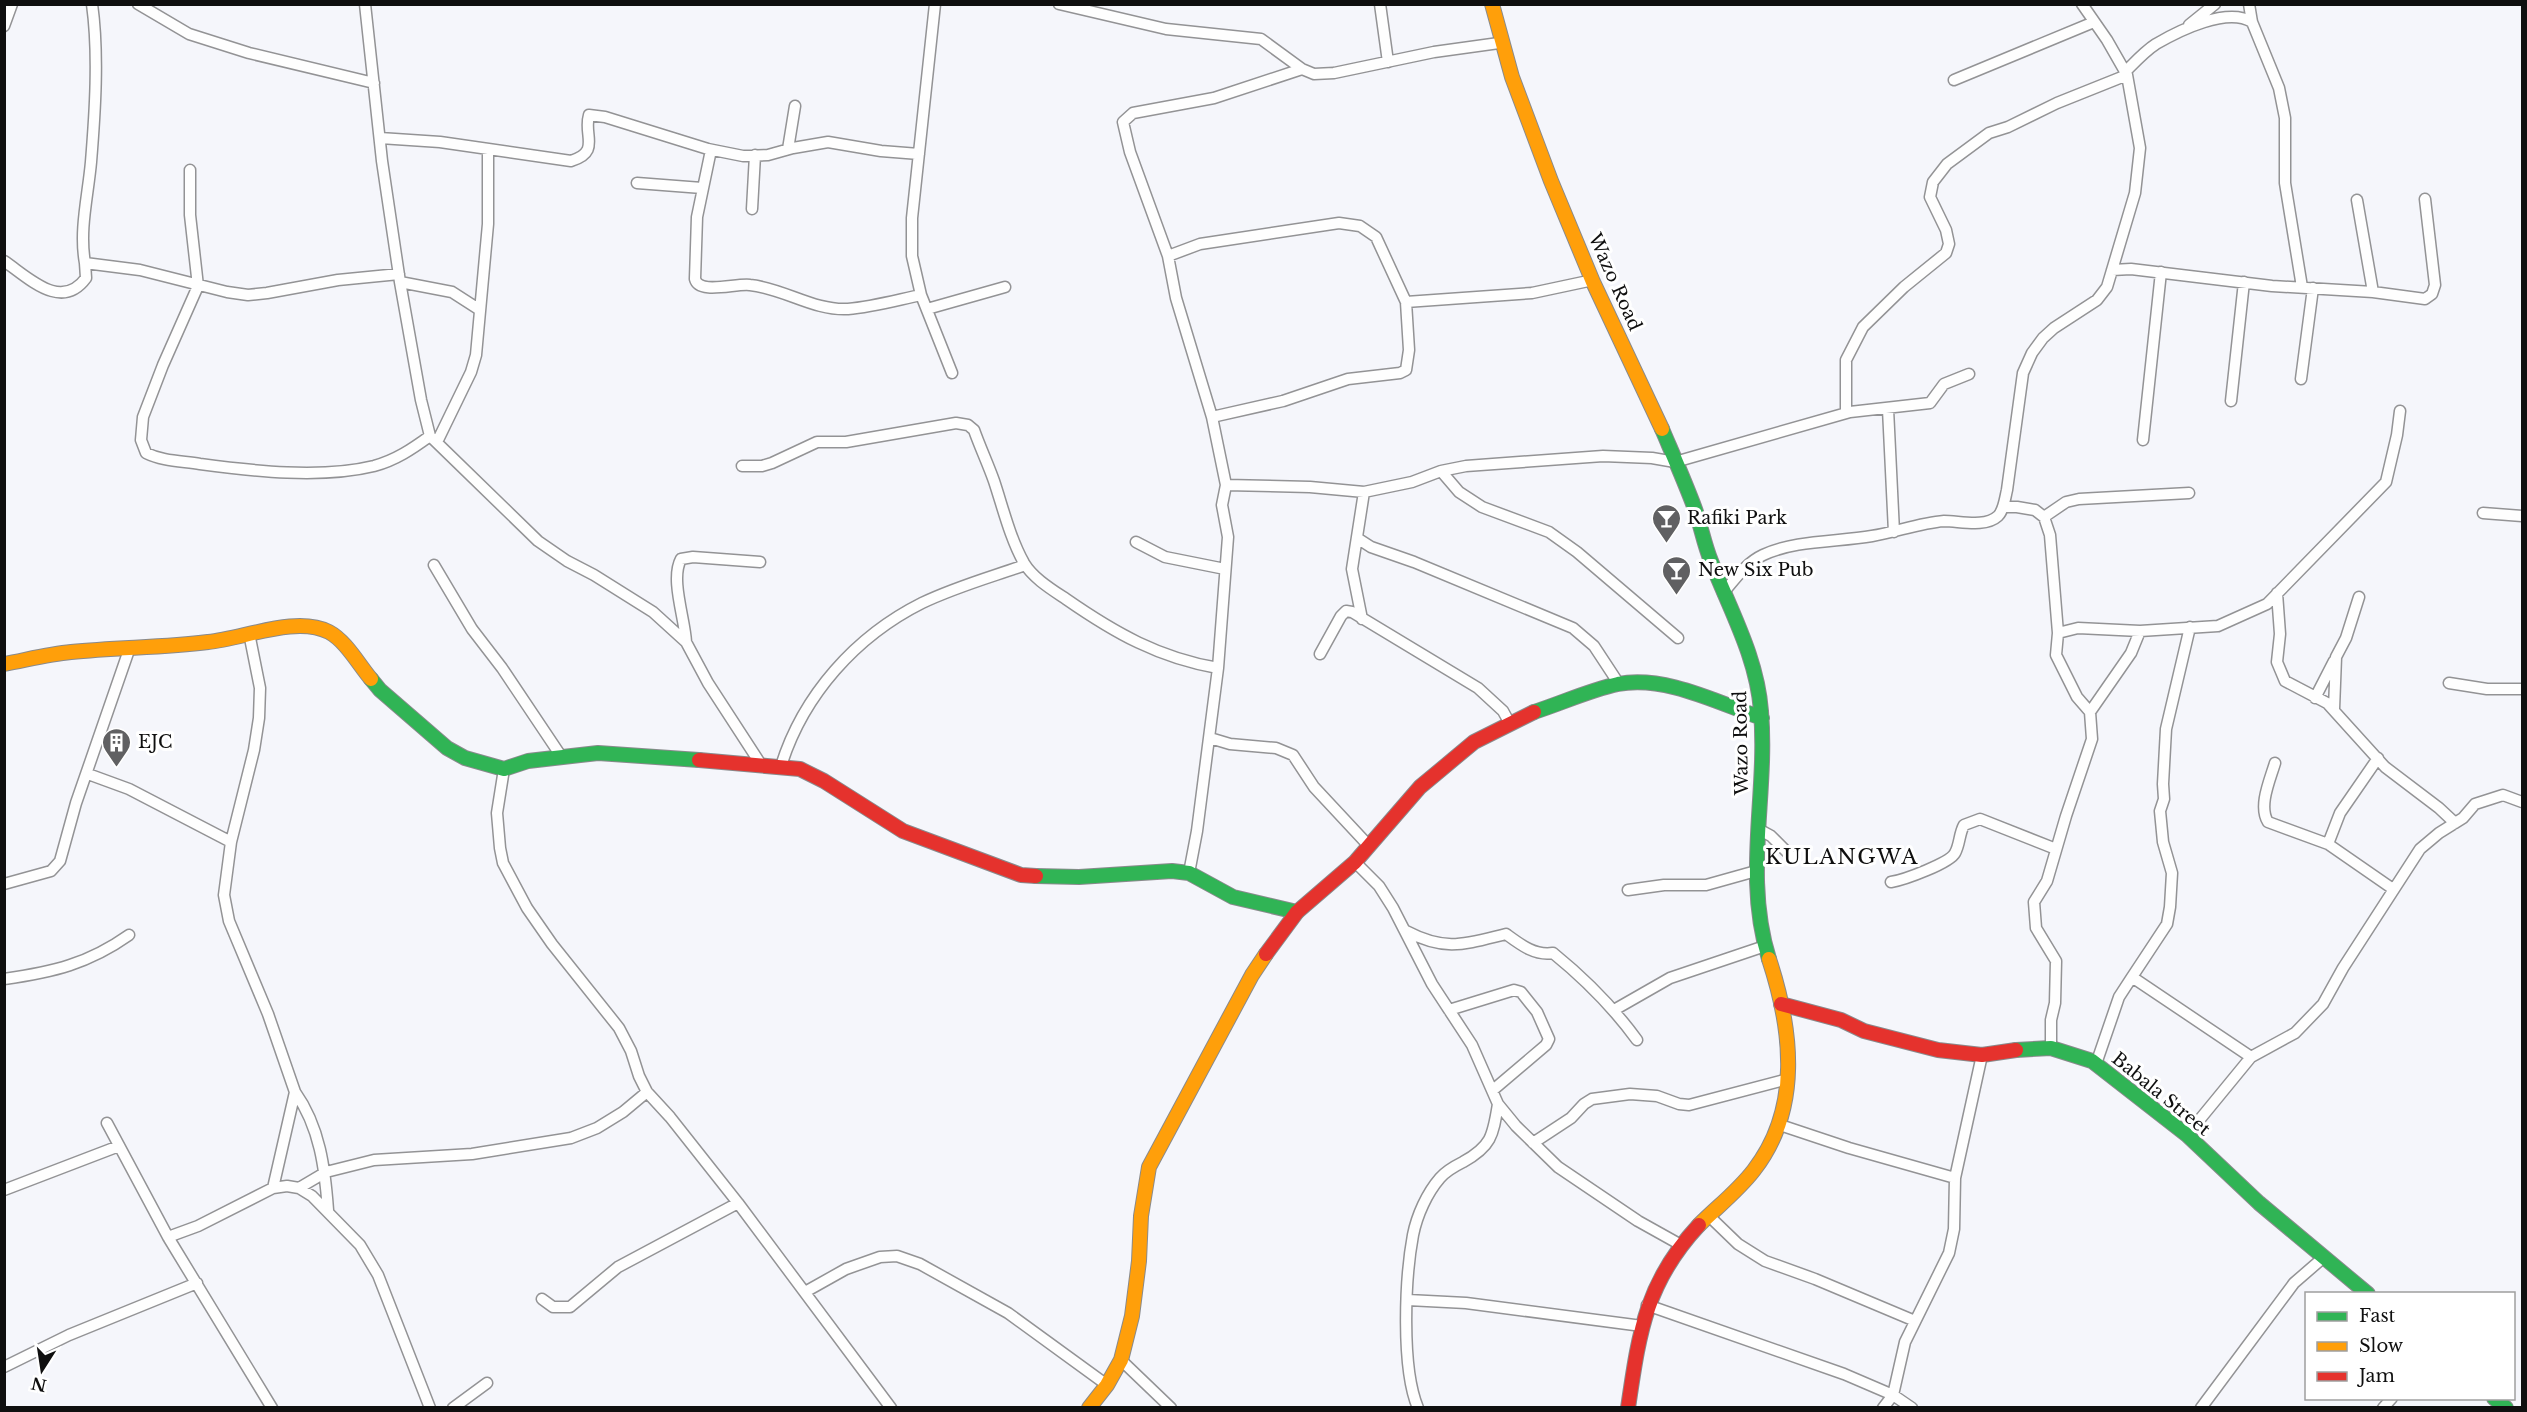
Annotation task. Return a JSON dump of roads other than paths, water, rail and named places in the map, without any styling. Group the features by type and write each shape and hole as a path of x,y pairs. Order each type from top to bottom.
{"street":[{"path":"4,26 12,4"},
{"path":"4,261 41,287 62,292 75,289 86,278 82,243 91,161 94,71 92,4"},
{"path":"138,4 189,34 249,53 374,83"},
{"path":"365,4 380,138 400,278 421,400 434,439 538,541 653,612 686,642 708,683 760,763"},
{"path":"935,4 912,218 912,255 921,295 952,373"},
{"path":"1059,4 1166,29 1261,39 1302,69 1314,74 1334,73 1499,43"},
{"path":"1380,4 1388,62"},
{"name":"Wazo Road","path":"1492,4 1499,43 1552,187 1675,462 1695,511 1723,593 1749,646 1758,684 1762,718 1760,830 1756,871 1757,911 1790,1049 1788,1079 1780,1125 1772,1147 1761,1163 1747,1180 1680,1245 1658,1279 1647,1305 1642,1326 1628,1407"},
{"path":"1723,593 1750,563 1763,555 1787,548 1894,532 1944,521 1971,523 1987,521 1998,516 2003,507 2023,374 2032,353 2043,338 2054,328 2097,300 2107,287 2135,193 2140,148 2126,73 2082,4"},
{"path":"2184,31 2199,15 2215,4"},
{"path":"2249,4 2252,22 2279,88 2285,118 2284,183 2301,287"},
{"path":"1846,413 1846,360 1863,327 1911,281 1946,253 1949,244 1946,230 1930,197 1932,182 1947,164 1989,133 2008,128 2126,73 2156,44 2212,19 2245,18 2252,22"},
{"path":"1954,80 2094,22"},
{"path":"1189,873 1210,738 1218,668 1228,537 1222,505 1226,485 1212,417 1176,298 1168,256 1130,152 1123,122 1133,113 1214,98 1302,69"},
{"path":"788,149 795,106"},
{"path":"380,138 440,142 566,161 586,154 589,147 587,122 589,115 604,117 711,150 743,156 768,155 828,142 881,151 919,154"},
{"path":"190,170 190,215 198,286 143,417 141,440 146,453 156,458 221,466 273,471 332,471 373,466 402,456 434,439 471,372 476,355 488,224 488,149"},
{"path":"711,150 697,217 695,279 698,284 705,287 750,285 779,291 826,306 846,309 921,295"},
{"path":"752,209 755,155"},
{"path":"637,183 702,188"},
{"path":"2112,270 2161,272 2425,299 2432,294 2435,285 2425,199"},
{"path":"2357,200 2373,292"},
{"path":"1168,256 1212,242 1339,223 1360,226 1376,237 1406,302 1409,350 1406,370 1400,373 1348,379 1283,401 1212,417"},
{"path":"85,264 140,270 198,286 248,295 338,280 400,278 452,292 462,301 480,310"},
{"path":"2143,440 2161,272"},
{"path":"1406,302 1532,293 1593,280"},
{"path":"2231,401 2244,282"},
{"path":"927,309 1005,287"},
{"path":"2301,379 2313,288"},
{"path":"1226,485 1310,487 1364,492 1412,482 1441,471 1466,466 1603,456 1652,458 1675,462 1846,413 1930,403 1944,384 1970,374"},
{"path":"1888,409 1894,532"},
{"path":"2058,633 2078,628 2140,631 2218,626 2267,604 2385,482 2397,435 2400,411"},
{"path":"742,466 762,466 772,463 817,442 846,442 956,423 968,425 974,430 993,477 1011,535 1025,565 1041,582 1142,646 1187,663 1218,668"},
{"path":"1441,471 1459,492 1482,507 1549,532 1577,552 1678,638"},
{"path":"1362,619 1352,569 1364,492"},
{"path":"2044,517 2066,502 2079,499 2189,493"},
{"path":"2003,507 2035,510 2044,517 2050,535 2058,633 2056,655 2077,697 2090,712 2092,739 2047,881 2034,902 2036,928 2056,961 2051,1048"},
{"path":"2483,513 2523,516"},
{"path":"1357,538 1380,551 1414,562 1573,628 1594,646 1618,684"},
{"path":"1136,542 1165,557 1226,569"},
{"path":"686,642 685,623 678,594 678,565 681,559 693,557 760,562"},
{"path":"434,565 472,628 561,756"},
{"path":"782,766 789,739 804,710 831,675 873,635 898,616 923,603 950,591 1025,565"},
{"path":"2277,593 2280,622 2277,662 2282,676 2290,686 2334,709 2385,767 2439,808 2455,824"},
{"path":"2315,698 2346,638 2359,597"},
{"path":"1320,654 1341,615 1346,611 1478,688 1503,711 1509,722"},
{"path":"4,664 72,652 129,650 212,642 249,633 306,627 329,632 342,643 380,690 447,748 465,758 504,769 528,761 598,753 760,763 800,769 824,780 881,819 903,831 1022,875 1079,877 1172,870 1189,873 1233,897 1297,912"},
{"path":"2096,1064 2120,997 2167,924 2172,873 2163,842 2160,811 2164,799 2166,729 2190,627"},
{"path":"2090,712 2131,652 2140,631"},
{"path":"249,633 260,688 259,718 255,750 231,842 224,895 229,921 268,1014 296,1092 309,1115 326,1172 328,1210"},
{"path":"4,884 42,873 56,866 60,861 76,803 88,774 129,650"},
{"path":"2334,709 2336,657"},
{"path":"1089,1407 1107,1385 1121,1360 1132,1316 1139,1261 1141,1216 1149,1167 1252,975 1277,936 1297,912 1355,862 1420,787 1474,742 1527,714 1618,684 1648,683 1683,690 1762,718"},
{"path":"2449,683 2487,689 2523,689"},
{"path":"1210,738 1230,744 1276,748 1293,755 1314,787 1369,846"},
{"path":"2328,844 2340,813 2378,758"},
{"path":"2275,763 2266,796 2264,816 2268,822 2328,844 2393,889"},
{"path":"504,769 497,813 503,863 540,927 619,1028 647,1092 670,1117 738,1203 891,1407"},
{"path":"88,774 129,789 231,842"},
{"path":"2187,1135 2251,1057 2295,1033 2312,1018 2420,849 2439,833 2463,818 2475,804 2503,795 2523,802"},
{"path":"1891,882 1912,876 1951,858 1956,852 1964,825 1980,819 2056,849"},
{"path":"1760,830 1771,836 1793,858"},
{"path":"1355,862 1379,886 1406,931 1432,984 1472,1045 1498,1104 1558,1167 1638,1221 1680,1245"},
{"path":"1628,890 1664,885 1706,885 1756,871"},
{"path":"1406,931 1424,941 1452,946 1506,934 1542,955 1553,952 1582,977 1614,1010 1637,1040"},
{"path":"4,979 54,971 82,962 106,951 129,935"},
{"path":"1614,1010 1670,978 1765,946"},
{"path":"2132,977 2251,1057"},
{"path":"1449,1010 1514,990 1521,992 1537,1012 1549,1039 1546,1045 1492,1090"},
{"name":"Babala Street","path":"1781,1004 1938,1050 1982,1055 2032,1048 2051,1048 2096,1064 2187,1135 2259,1203 2367,1292"},
{"path":"1882,1407 1893,1395 1905,1342 1948,1253 1954,1229 1955,1178 1982,1055"},
{"path":"1533,1143 1562,1125 1592,1099 1630,1094 1657,1096 1689,1105 1788,1079"},
{"path":"273,1188 296,1092"},
{"path":"299,1188 326,1172 374,1160 472,1154 571,1138 597,1128 623,1112 647,1092"},
{"path":"1418,1407 1409,1377 1407,1340 1413,1235 1422,1208 1441,1176 1479,1153 1489,1142 1498,1104"},
{"path":"107,1123 168,1237 272,1407"},
{"path":"1780,1125 1849,1148 1955,1178"},
{"path":"4,1190 119,1146"},
{"path":"168,1237 198,1226 273,1188 287,1186 299,1188 328,1210 360,1245 378,1275 430,1407"},
{"path":"542,1299 553,1307 570,1307 618,1267 738,1203"},
{"path":"1709,1216 1738,1244 1765,1261 1815,1279 1915,1321"},
{"path":"805,1292 846,1269 880,1257 897,1256 920,1264 1008,1313 1107,1385"},
{"path":"2201,1407 2294,1283 2324,1257"},
{"path":"4,1367 69,1335 197,1283"},
{"path":"1408,1300 1466,1303 1642,1326"},
{"path":"1647,1305 1787,1352 1893,1395 1912,1407"},
{"path":"1121,1360 1171,1407"},
{"path":"453,1407 488,1383"}],"place":[{"name":"Rafiki Park","path":"1666,544"},
{"name":"New Six Pub","path":"1677,596"},
{"name":"EJC","path":"117,768"}],"district":[{"name":"KULANGWA","path":"1842,857"}]}
